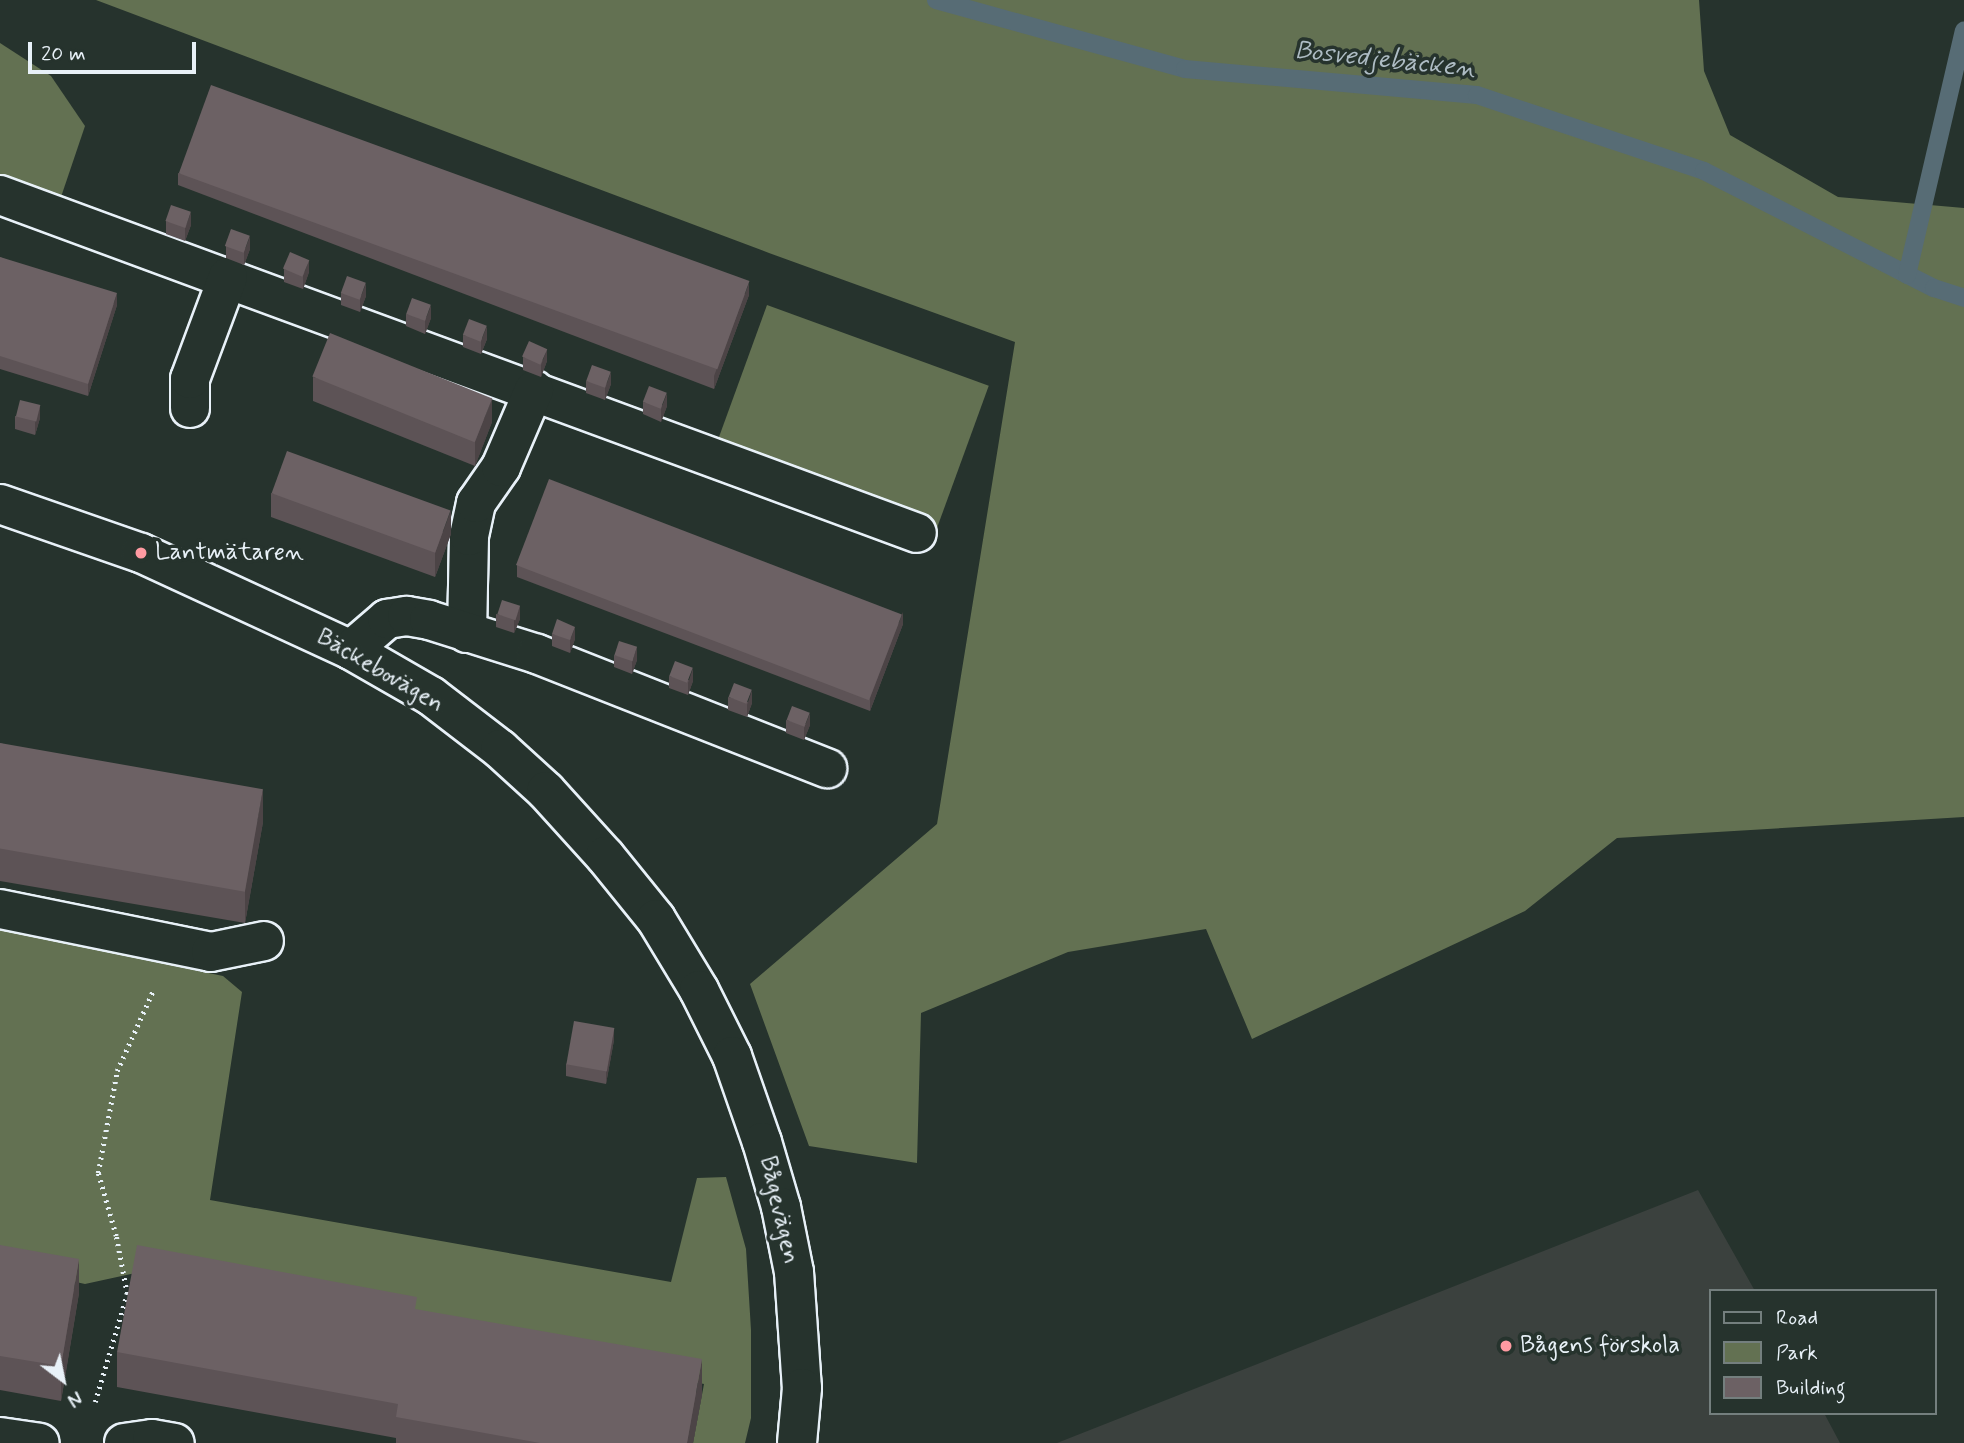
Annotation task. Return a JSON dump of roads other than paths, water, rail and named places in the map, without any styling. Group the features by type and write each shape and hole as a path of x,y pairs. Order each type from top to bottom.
{"street":[{"path":"0,195 918,533"},
{"path":"190,408 190,379 228,277"},
{"path":"467,633 469,536 476,503 501,467 534,390"},
{"name":"Bäckebovägen","path":"0,505 141,553 351,650 431,696 500,750 546,791 605,856 656,919 699,990"},
{"path":"351,650 387,619 407,616 537,654 827,768"},
{"path":"0,909 211,952 264,941"},
{"name":"Bågevägen","path":"699,990 732,1056 781,1207 794,1272 802,1388 797,1443"},
{"path":"0,1437 40,1443"},
{"path":"124,1443 152,1439 176,1443"}],"waterway":[{"name":"Bosvedjebäcken","path":"936,0 1185,69 1477,95 1704,171 1934,288 1964,298"},
{"path":"1907,275 1964,31"}],"place":[{"name":"Lantmätaren","path":"141,553"},
{"name":"Bågens förskola","path":"1506,1346"}]}
